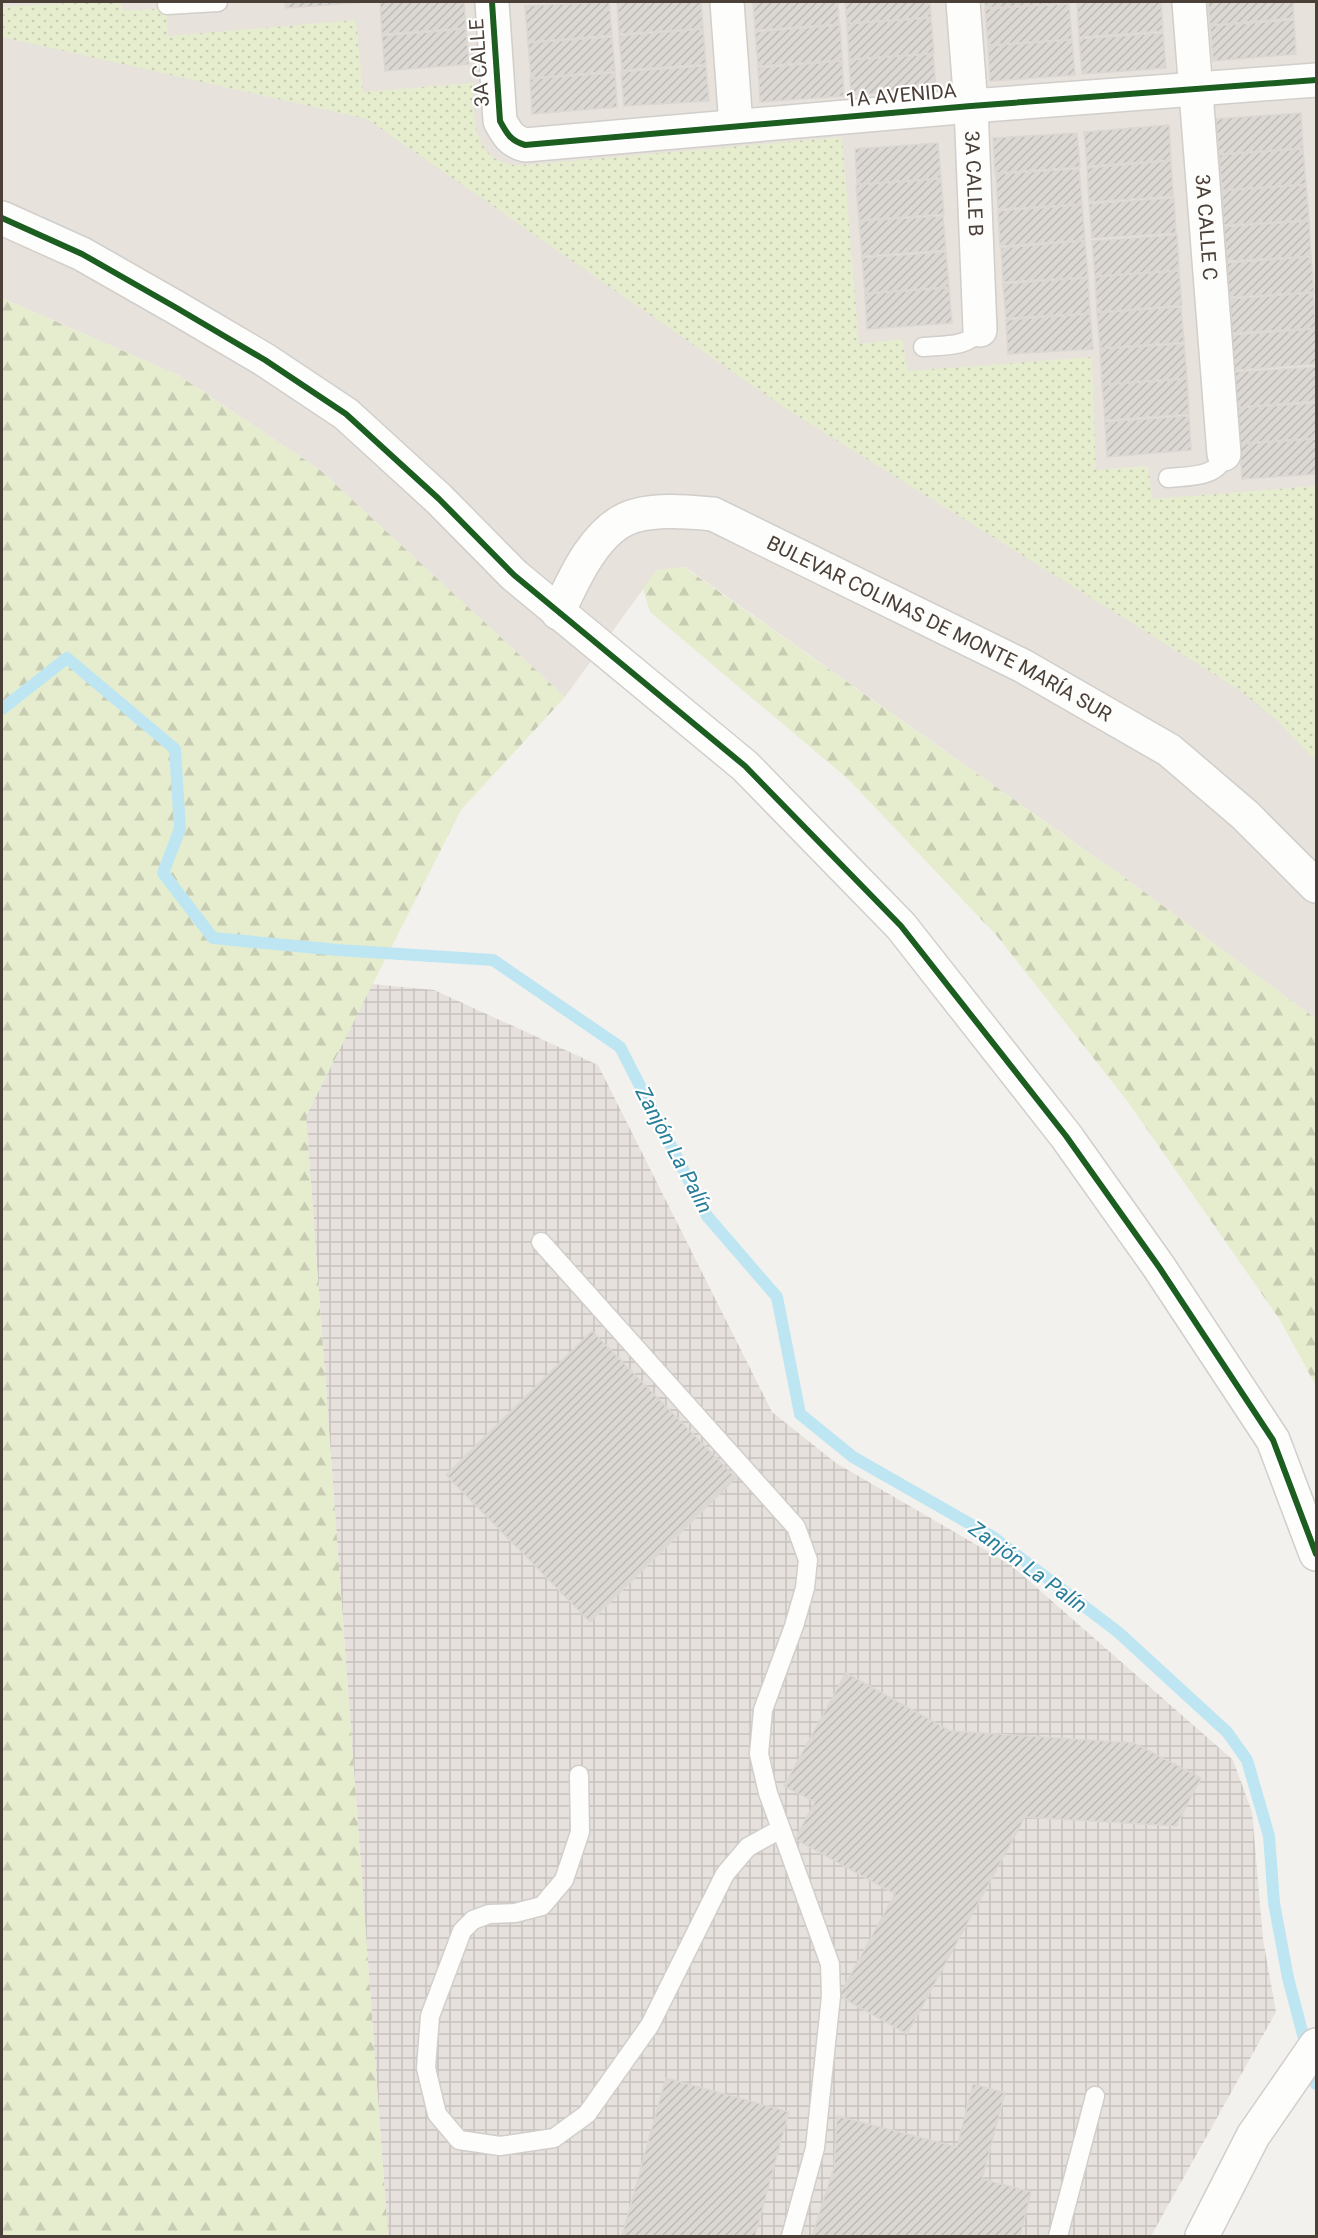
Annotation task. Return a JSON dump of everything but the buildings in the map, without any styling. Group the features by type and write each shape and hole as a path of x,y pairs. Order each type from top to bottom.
{"street":[{"name":"3A CALLE","path":"492,2 500,121"},
{"path":"727,2 735,126"},
{"name":"3A CALLE B","path":"963,2 971,106 980,330"},
{"name":"3A CALLE C","path":"1189,2 1224,454"},
{"name":"1A AVENIDA","path":"500,121 510,138 525,145 971,106 1317,80"},
{"path":"2,219 92,260 265,360 346,414 439,499 514,575 745,766 902,926 1066,1136 1185,1306 1274,1440 1317,1554"},
{"name":"BULEVAR COLINAS DE MONTE MARÍA SUR","path":"558,613 586,560 603,534 618,523 634,516 651,513 713,514 1023,666 1169,750 1245,815 1317,885"},
{"path":"1202,2236 1254,2136 1317,2045"}],"lane":[{"path":"167,5 218,2"},
{"path":"923,347 962,343 976,336 980,330"},
{"path":"1168,478 1215,470 1222,463 1224,454"},
{"path":"541,1242 796,1527 808,1560 805,1588 794,1626 763,1710 759,1754 768,1793 830,1964 831,1996 815,2148 791,2236"},
{"path":"579,1775 580,1832 564,1880 542,1906 515,1913 489,1914 473,1920 462,1931 430,2016 426,2068 431,2091 437,2114 459,2140 500,2146 554,2138 587,2114 650,2025 725,1874 748,1848 782,1829"},
{"path":"1058,2236 1095,2096"}],"shaded area":[{"path":"2,2 1316,2 1316,1019 1132,883 685,567 657,570 565,697 320,470 178,375 2,298"},
{"path":"372,984 434,990 598,1065 772,1412 836,1463 1011,1565 1233,1760 1252,1812 1263,1939 1276,2012 1151,2236 388,2236 306,1116"}],"green space":[{"path":"121,2 123,11 167,8 168,36 356,20 363,92 473,83 475,119 481,142 496,159 511,165 842,137 859,344 902,339 908,371 1092,357 1096,470 1148,466 1152,499 1316,486 1316,761 1277,720 1238,689 788,410 367,119 2,37 2,7"},
{"path":"2,298 178,375 320,470 565,697 461,810 306,1116 388,2236 2,2236"},
{"path":"684,567 1132,883 1316,1019 1316,1386 1280,1320 1128,1102 997,936 848,779 650,612 643,589 657,570"}],"waterway":[{"name":"Zanjón La Palín","path":"2,709 67,658 175,749 180,829 163,873 213,938 338,950 493,960 620,1047 707,1216 777,1297 800,1414 853,1457 993,1537 1118,1632 1227,1732 1247,1760 1269,1836 1274,1903 1288,1978 1316,2084"}],"cycle path":[{"path":"492,2 500,121 510,136 525,145 971,106 1316,80"},
{"path":"2,218 82,254 265,360 346,414 439,499 514,575 745,766 901,926 1066,1136 1159,1267 1273,1440 1316,1554"}]}
